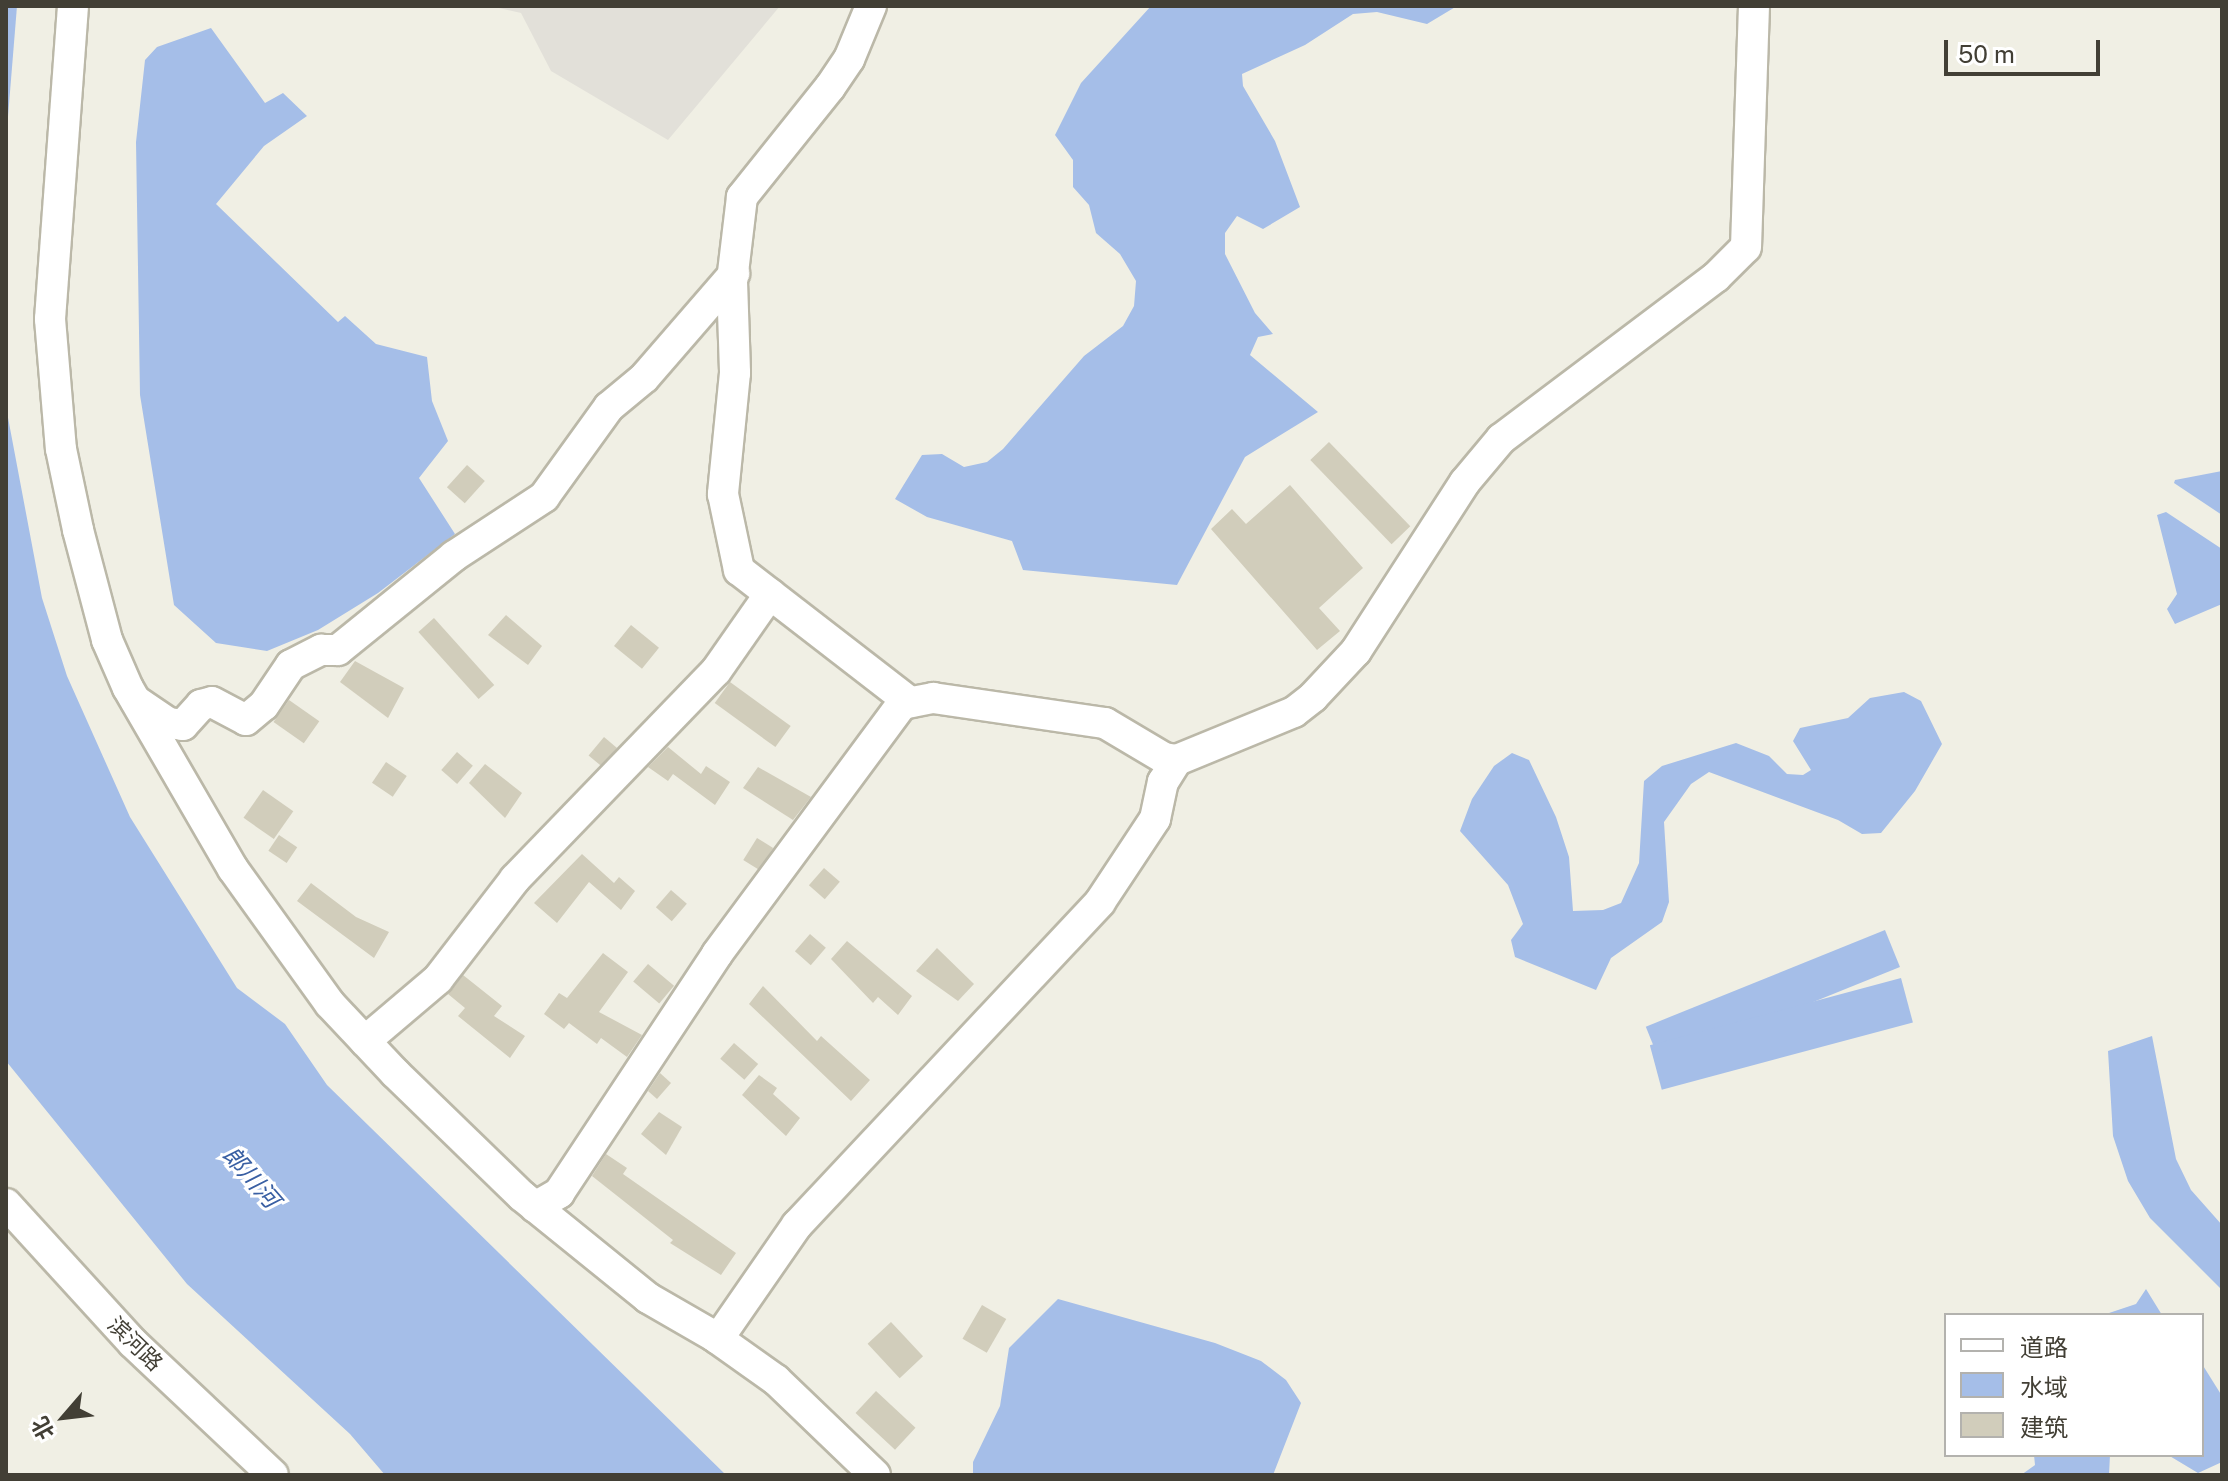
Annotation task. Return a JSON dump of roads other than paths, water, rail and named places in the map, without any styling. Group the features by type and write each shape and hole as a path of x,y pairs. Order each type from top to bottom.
{"street":[{"path":"73,6 50,319 61,449 78,530 107,640 134,700 233,869 330,1004 365,1041 535,1207 648,1298 718,1339 776,1380 875,1475"},
{"path":"871,6 849,59 742,197 734,274 735,373 723,494 739,570 910,702"},
{"path":"535,1207 559,1193 717,954 896,710 910,702 933,698 1105,723 1164,758 1177,760 1294,712 1313,697 1356,651 1465,482 1501,439 1716,277 1746,247 1754,6"},
{"path":"134,700 169,723 183,725 201,705 212,702 246,720 264,705 291,665 321,650 338,650 454,556 544,497 609,407 644,378 734,274"},
{"path":"365,1041 438,979 515,879 716,671 770,594"},
{"path":"718,1339 797,1225 1093,912 1155,819 1163,782 1177,760"},
{"name":"滨河路","path":"6,1204 122,1332 273,1475"}],"water":[{"path":"6,6 17,6 6,141"},
{"path":"1151,6 1457,6 1427,24 1377,12 1353,14 1305,45 1242,74 1243,86 1275,141 1300,207 1263,229 1237,216 1225,233 1225,254 1255,313 1273,334 1258,337 1250,355 1318,412 1245,457 1177,585 1023,570 1012,541 927,517 895,499 922,455 942,454 964,467 987,462 1003,449 1084,356 1123,326 1134,306 1136,281 1120,254 1096,233 1089,205 1073,187 1073,160 1055,135 1081,83"},
{"path":"211,28 265,103 283,93 307,116 264,146 216,204 338,322 345,316 376,344 427,357 432,401 448,441 419,478 455,534 378,593 318,630 267,651 216,643 174,605 140,395 136,142 145,60 157,47"},
{"name":"郎川河","path":"6,407 42,598 67,676 130,817 237,988 285,1024 327,1085 726,1475 385,1475 350,1434 187,1284 6,1061"},
{"path":"2222,471 2222,515 2174,483 2175,480"},
{"path":"2166,512 2222,549 2222,604 2175,624 2167,609 2177,594 2157,515"},
{"path":"1904,692 1921,701 1942,744 1915,791 1881,833 1862,834 1838,820 1709,772 1691,784 1664,822 1669,902 1662,922 1611,958 1596,990 1515,957 1511,940 1523,924 1508,885 1460,831 1472,799 1494,766 1512,753 1529,760 1556,817 1569,857 1573,911 1603,910 1621,903 1639,863 1644,781 1662,766 1736,743 1769,756 1787,774 1803,775 1811,770 1793,741 1800,728 1848,718 1870,698"},
{"path":"1885,930 1900,967 1661,1064 1646,1027"},
{"path":"1901,978 1913,1022 1662,1090 1650,1045"},
{"path":"2152,1036 2176,1159 2191,1190 2222,1225 2222,1290 2150,1218 2128,1181 2113,1136 2108,1051"},
{"path":"2146,1289 2161,1313 2109,1313 2136,1304"},
{"path":"1058,1299 1215,1343 1261,1361 1286,1380 1301,1403 1273,1475 973,1475 973,1462 1000,1406 1009,1348"},
{"path":"2204,1367 2222,1396 2222,1462 2198,1473 2171,1457 2204,1457"},
{"path":"2034,1457 2110,1457 2109,1475 2021,1475 2035,1465"}]}
